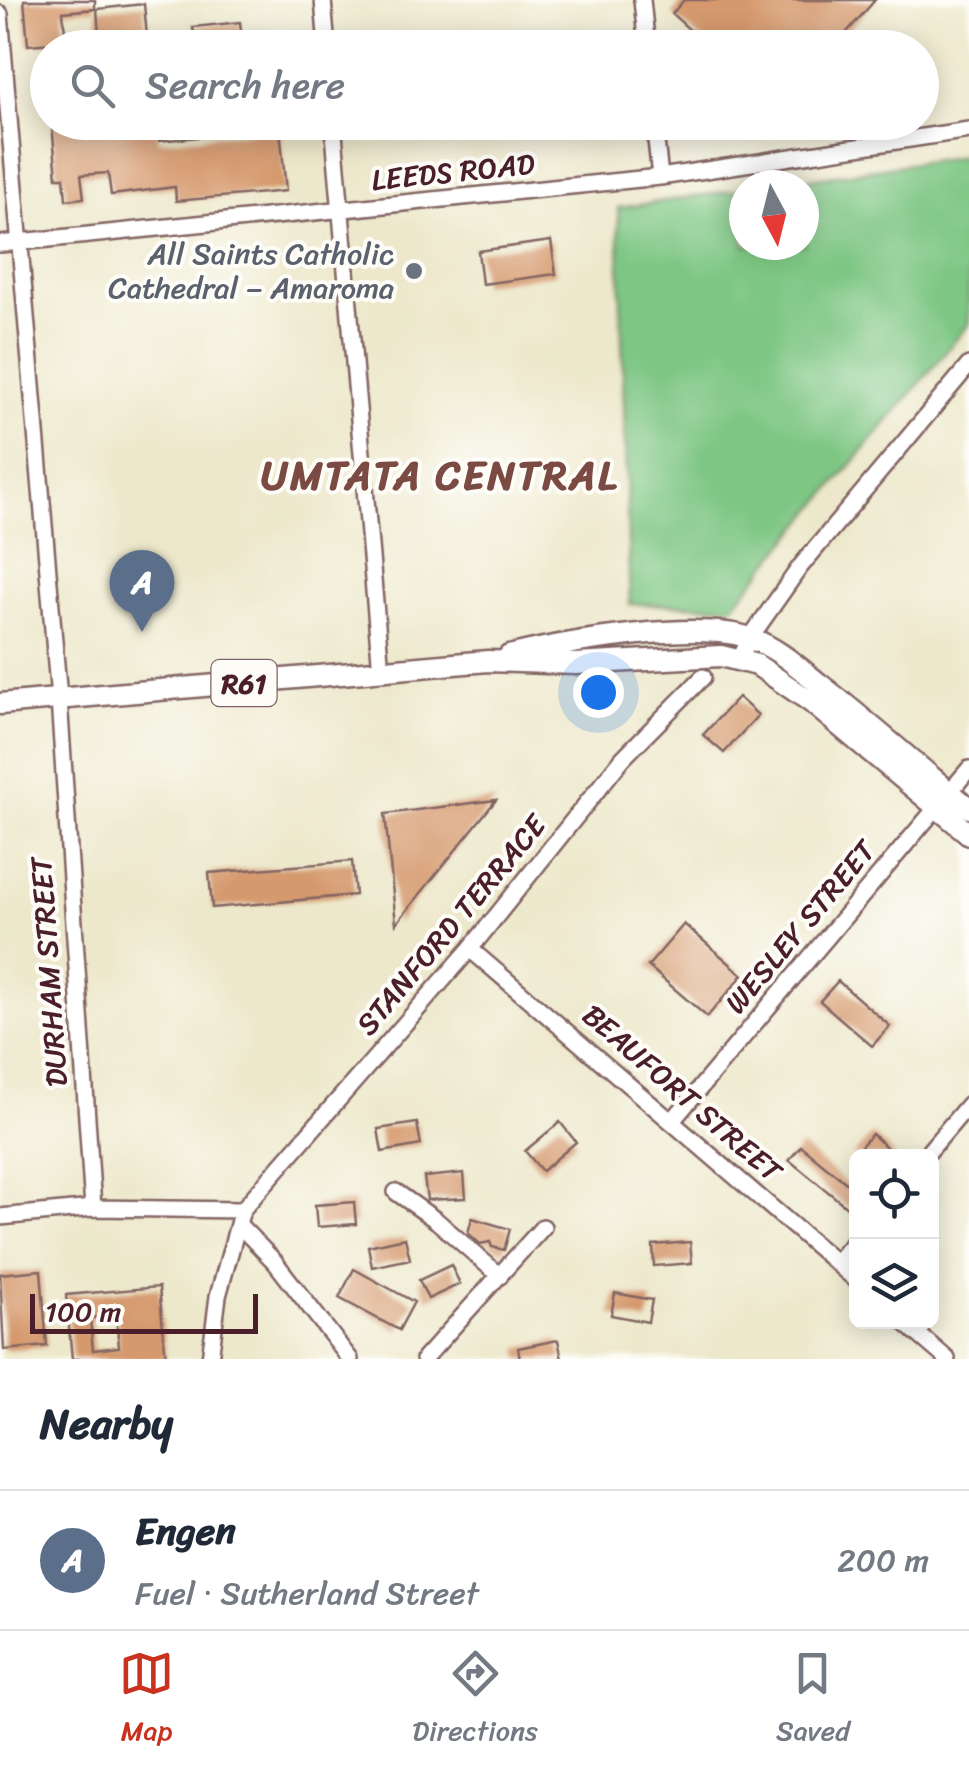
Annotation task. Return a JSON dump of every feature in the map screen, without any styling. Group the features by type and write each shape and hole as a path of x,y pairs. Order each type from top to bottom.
{"main road":[{"name":"R61","path":"488,661 619,637 706,632 750,638 776,650 866,719 943,799 969,834"},
{"name":"R61","path":"0,704 488,661 576,664 704,655 740,659 766,671 943,799 969,808"}],"street":[{"path":"323,0 326,30"},
{"path":"642,0 645,30"},
{"name":"DURHAM STREET","path":"0,14 59,699 94,1208"},
{"name":"LEEDS ROAD","path":"939,135 969,130"},
{"path":"335,140 381,671"},
{"path":"656,140 660,177"},
{"name":"LEEDS ROAD","path":"0,244 660,177 903,140"},
{"path":"740,659 750,638 800,567 969,364"},
{"name":"STANFORD TERRACE","path":"240,1217 470,949 623,758 703,678"},
{"name":"WESLEY STREET","path":"673,1120 969,768"},
{"name":"BEAUFORT STREET","path":"470,949 849,1273"},
{"path":"931,1149 969,1104"},
{"path":"396,1192 437,1221 500,1276"},
{"path":"0,1216 94,1208 240,1217 350,1359"},
{"path":"210,1359 218,1296 240,1217"},
{"path":"424,1359 543,1227"},
{"path":"837,1262 849,1247"},
{"path":"912,1329 947,1359"}],"green space":[{"path":"969,155 969,324 733,606 630,604 618,208 729,191 729,260 819,260 819,178"}],"building":[{"path":"24,0 95,0 95,9 63,12 65,30 30,30 28,45"},
{"path":"684,0 875,0 849,30 690,30 672,14"},
{"path":"144,4 146,30 99,30 97,9"},
{"path":"240,22 241,30 193,30 193,27"},
{"path":"54,140 281,140 286,191 176,201 175,187 111,195 108,173 81,175 84,198 66,200 64,177 57,177"},
{"path":"551,241 556,274 482,284 478,251"},
{"path":"738,697 758,715 724,753 703,735"},
{"path":"496,800 396,924 385,814"},
{"path":"352,861 355,895 212,908 209,873"},
{"path":"684,924 743,975 707,1017 648,966"},
{"path":"838,981 890,1026 872,1046 820,1001"},
{"path":"560,1122 576,1142 542,1171 525,1151"},
{"path":"417,1123 421,1145 382,1152 378,1129"},
{"path":"872,1134 888,1149 858,1149"},
{"path":"801,1146 849,1185 849,1207 848,1208 789,1160"},
{"path":"464,1173 466,1198 427,1200 424,1177"},
{"path":"354,1202 356,1224 317,1227 315,1205"},
{"path":"472,1218 510,1229 504,1250 492,1247 490,1242 480,1244 468,1233"},
{"path":"405,1238 410,1259 372,1267 368,1246"},
{"path":"690,1242 692,1263 654,1266 653,1245"},
{"path":"451,1265 460,1284 428,1299 419,1280"},
{"path":"354,1269 414,1302 399,1330 339,1298"},
{"path":"41,1270 47,1346 4,1350 0,1274"},
{"path":"159,1287 166,1359 72,1359 66,1295","holes":["116,1316 119,1347 93,1350 90,1318"]},
{"path":"615,1293 652,1300 648,1322 611,1315"},
{"path":"558,1340 562,1359 520,1359 518,1348"}],"place":[{"name":"All Saints Catholic Cathedral – Amaroma","path":"414,271"},
{"name":"Engen","path":"142,632"}],"district":[{"name":"UMTATA CENTRAL","path":"440,475"}]}
